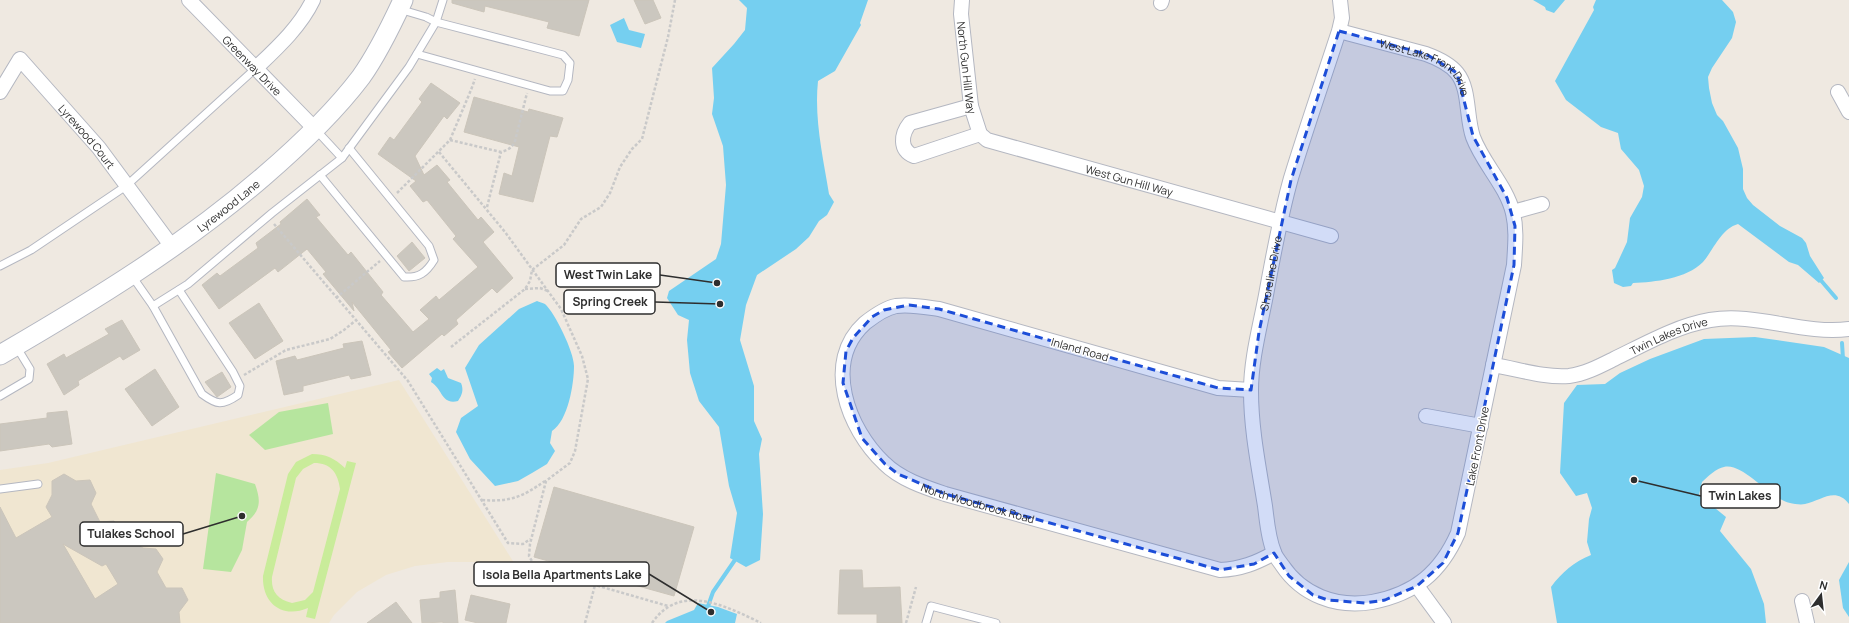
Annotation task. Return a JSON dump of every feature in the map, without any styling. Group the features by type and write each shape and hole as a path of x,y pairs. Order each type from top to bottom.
{"street":[{"name":"Greenway Drive","path":"189,0 316,130"},
{"path":"256,68 283,42 299,23 313,0"},
{"name":"North Gun Hill Way","path":"962,0 961,14 971,106 980,134"},
{"name":"Shoreline Drive","path":"1274,553 1254,438 1251,390 1259,332 1281,222 1305,134 1339,31 1342,18 1340,0"},
{"name":"Lyrewood Lane","path":"8,350 132,276 173,248 249,189 316,130 341,102 362,76 378,49 401,4"},
{"name":"West Lake Front Drive","path":"1339,31 1426,54 1449,65 1457,73 1462,82 1473,136"},
{"name":"Lyrewood Court","path":"0,92 20,59 98,148 173,248"},
{"path":"1838,92 1849,112"},
{"path":"971,106 910,123 903,134 903,144 910,154 914,156 980,134"},
{"name":"West Gun Hill Way","path":"980,134 987,140 998,144 1331,236"},
{"name":"Lake Front Drive","path":"1274,553 1289,576 1300,587 1313,595 1328,600 1365,603 1385,600 1417,586 1443,563 1458,533 1514,265 1516,241 1513,212 1507,198 1479,150 1473,136"},
{"path":"1513,212 1542,204"},
{"name":"Inland Road","path":"909,305 939,309 1218,388 1251,390"},
{"name":"North Woodbrook Road","path":"909,305 896,306 884,310 862,327 846,351 843,366 842,383 846,400 862,438 884,464 898,474 915,483 945,494 1220,570 1238,569 1254,564 1274,553"},
{"name":"Twin Lakes Drive","path":"1493,365 1545,375 1577,374 1603,364 1679,328 1723,318 1750,320 1816,330 1849,329"},
{"path":"1426,416 1481,426"},
{"path":"1417,586 1444,623"},
{"path":"1802,601 1807,623"}],"lane":[{"path":"153,306 188,284 342,158 417,54 436,22 443,0"},
{"path":"401,4 436,22 563,55 570,63 568,80 563,91 550,91 417,54"},
{"path":"0,266 30,250 126,186 256,68"},
{"path":"316,130 342,158"},
{"path":"320,175 404,277 416,278 428,270 434,260 429,246 349,148"},
{"path":"132,276 153,306 202,394 215,403 228,402 238,395 240,386 178,290"},
{"path":"0,396 28,379 30,370 8,350"},
{"path":"0,489 38,484"},
{"path":"926,623 931,606 996,623"}],"path":[{"path":"451,347 525,289 530,281 532,270 564,245 581,219 601,207 610,193 620,167 632,149 642,139 676,0"},
{"path":"391,199 450,140 471,90 477,70"},
{"path":"450,140 501,152 512,146 530,85"},
{"path":"439,152 487,208 561,308 582,356 588,379 575,451 570,463 524,495 502,501 482,500"},
{"path":"487,208 501,152"},
{"path":"268,217 355,321 408,381 508,543 523,544 530,539"},
{"path":"336,298 386,256"},
{"path":"525,289 540,288 549,291"},
{"path":"237,380 286,350 330,339 355,321"},
{"path":"546,481 530,539 529,556 536,568 668,606"},
{"path":"585,623 596,585"},
{"path":"906,623 916,587"},
{"path":"652,623 659,613 668,606 684,600 718,604 761,623"}],"highlighted area":[{"path":"1339,31 1426,54 1457,73 1473,136 1507,198 1515,226 1514,265 1458,533 1443,563 1417,586 1385,600 1365,603 1328,600 1313,595 1289,576 1274,553 1254,564 1220,570 945,494 898,474 885,464 862,438 843,383 846,351 853,338 872,317 884,310 909,305 939,309 1218,388 1251,390 1259,332 1291,180"}],"shaded area":[{"path":"399,380 516,566 485,562 448,562 415,566 386,575 357,592 334,615 329,623 0,623 0,470 48,463"}],"green space":[{"path":"328,403 333,434 265,450 249,435 279,412"},
{"path":"312,454 330,457 345,468 347,461 356,463 315,619 306,617 308,608 299,611 290,611 282,610 275,606 266,594 264,586 263,576 288,474 296,462","holes":["314,463 320,463 333,470 340,489 313,592 305,600 292,603 282,599 276,594 272,577 296,478 303,469"]},
{"path":"216,473 255,484 259,500 255,513 247,522 242,550 231,572 203,569"}],"water":[{"path":"739,0 868,0 860,23 861,25 835,71 818,81 818,124 829,194 834,202 827,215 819,221 809,237 796,249 757,275 746,305 740,340 754,386 754,421 762,439 759,454 763,514 760,560 746,567 730,558 737,513 729,486 719,427 699,401 690,373 687,340 689,320 678,315 667,298 669,291 716,259 721,244 726,185 723,146 712,114 714,98 712,68 745,30 747,8"},
{"path":"1533,0 1565,0 1554,13 1546,10 1545,7"},
{"path":"1596,0 1722,0 1733,12 1736,22 1732,38 1712,68 1708,77 1712,103 1717,115 1723,121 1738,148 1743,169 1743,189 1747,198 1753,205 1780,226 1802,238 1806,243 1810,256 1824,278 1819,283 1798,265 1789,262 1738,224 1727,230 1703,262 1688,272 1679,276 1651,282 1633,283 1631,286 1623,287 1614,283 1612,270 1615,268 1627,242 1630,218 1642,197 1644,186 1639,170 1621,149 1618,133 1601,127 1566,100 1555,81 1594,10 1593,7"},
{"path":"624,18 629,30 645,34 641,48 617,42 610,25"},
{"path":"537,301 545,304 554,316 571,352 574,366 573,382 569,402 558,426 552,431 550,443 555,451 547,464 518,481 495,486 470,459 456,432 461,418 478,406 465,368 479,345 519,309"},
{"path":"1755,337 1824,347 1849,358 1849,504 1844,499 1833,495 1805,504 1790,503 1774,495 1740,470 1731,467 1718,469 1702,482 1699,495 1726,517 1720,531 1751,569 1764,604 1766,623 1557,623 1551,587 1569,568 1591,555 1587,542 1589,519 1592,508 1587,493 1576,496 1560,473 1564,403 1577,385 1605,384 1620,373 1650,359 1704,339"},
{"path":"437,368 441,371 444,369 448,378 461,383 462,392 458,401 452,402 445,399 438,388 431,382 432,378 429,374"},
{"path":"1849,562 1849,617 1843,608 1839,580"},
{"path":"698,603 718,607 737,614 735,623 665,623 694,610"}],"building":[{"path":"452,0 589,0 579,36 547,28 549,22 485,6 484,12 452,3"},
{"path":"634,0 653,0 661,18 645,24"},
{"path":"431,83 460,103 447,119 444,116 415,156 424,175 437,165 450,180 447,182 478,220 481,217 494,232 483,242 513,278 497,293 492,288 456,320 458,324 444,336 442,334 402,368 388,352 391,350 352,302 354,311 323,274 326,272 307,249 278,272 275,268 219,309 202,285 217,273 220,276 258,248 256,243 281,224 280,222 307,199 320,215 316,217 348,255 351,252 383,292 381,295 413,332 429,319 420,310 436,296 439,300 478,267 453,239 456,236 427,200 423,202 410,186 416,181 378,154 390,137 394,140 422,102 419,99"},
{"path":"474,97 528,112 529,109 563,118 557,137 550,136 533,202 499,194 504,173 512,176 519,147 464,132"},
{"path":"412,242 425,258 409,271 397,256"},
{"path":"259,303 283,341 255,359 229,323"},
{"path":"122,320 140,350 123,360 120,356 78,381 79,385 64,395 47,364 64,354 66,358 109,334 105,329"},
{"path":"362,341 371,375 351,379 349,375 303,386 303,391 284,395 276,361 295,356 297,360 344,348 343,344"},
{"path":"155,369 179,407 152,426 125,389"},
{"path":"222,372 231,387 217,397 205,382"},
{"path":"67,411 72,444 52,447 49,444 0,451 0,424 47,418 47,413"},
{"path":"64,474 76,481 90,480 96,493 91,504 100,522 114,521 127,543 131,541 143,548 156,549 163,559 157,572 166,588 182,588 188,600 179,612 180,623 0,623 0,507 16,538 52,517 46,507 52,495 52,481","holes":["63,544 102,566 106,564 118,584 95,599"]},
{"path":"554,487 694,527 674,596 534,557"},
{"path":"840,570 862,570 863,588 900,587 902,623 877,623 877,614 838,614"},
{"path":"455,590 458,623 422,623 420,600 440,598 440,592"},
{"path":"471,595 510,604 506,623 478,623 465,620"},
{"path":"396,602 412,623 367,623"}],"waterway":[{"path":"1818,277 1836,298"},
{"path":"1842,343 1843,359"},
{"path":"707,609 713,592 737,557"}],"place":[{"name":"West Twin Lake","path":"717,283"},
{"name":"Spring Creek","path":"720,304"},
{"name":"Twin Lakes","path":"1634,480"},
{"name":"Tulakes School","path":"242,516"},
{"name":"Isola Bella Apartments Lake","path":"711,612"}]}
